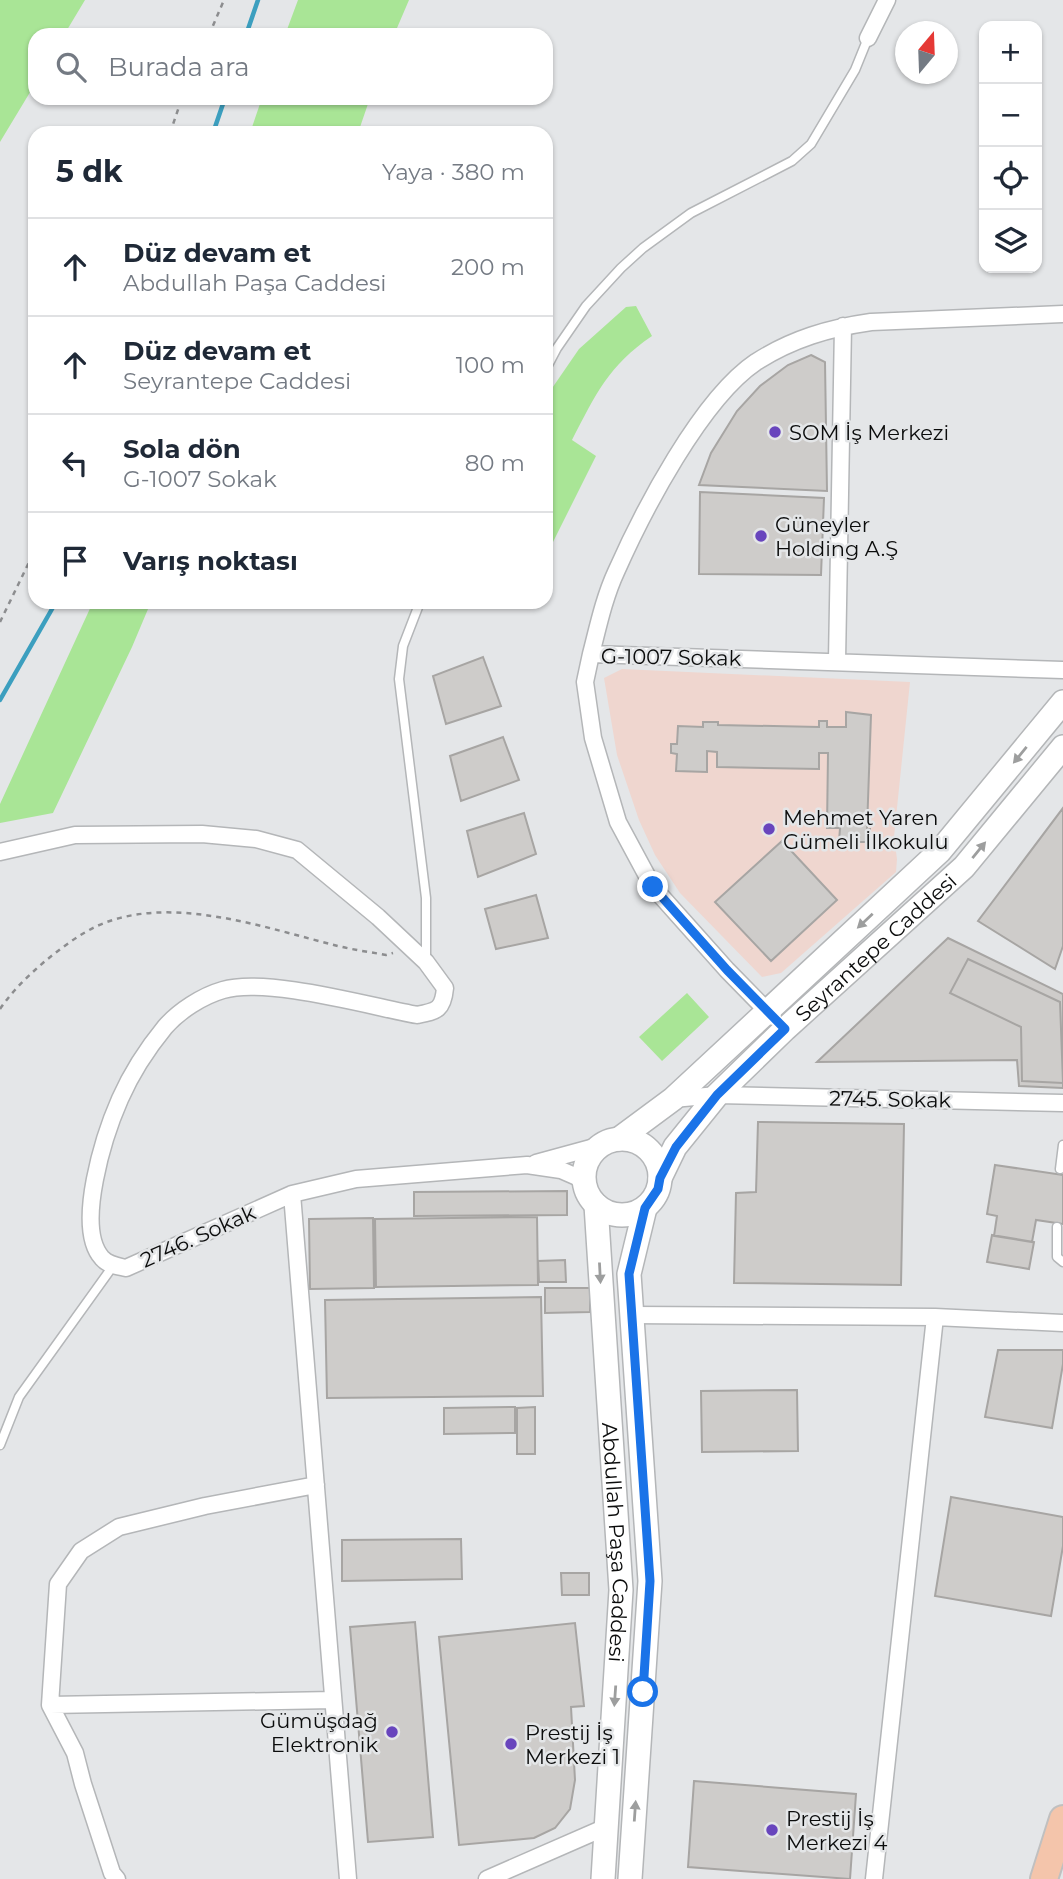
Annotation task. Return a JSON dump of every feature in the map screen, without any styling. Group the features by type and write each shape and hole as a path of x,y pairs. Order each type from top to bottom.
{"main road":[{"name":"Seyrantepe Caddesi","path":"611,1142 673,1099 940,851 1063,702"},
{"name":"Seyrantepe Caddesi","path":"660,1178 676,1147 717,1095 785,1029 964,867 1063,747"},
{"path":"630,1140 648,1150 655,1158 660,1178 653,1200 645,1208 620,1216 596,1205 584,1185 585,1166 595,1150 611,1142 630,1140"},
{"name":"Abdullah Paşa Caddesi","path":"596,1205 621,1590 603,1879"},
{"name":"Abdullah Paşa Caddesi","path":"630,1879 650,1581 629,1274 645,1208"},
{"path":"1046,1877 1063,1819"}],"street":[{"path":"868,38 887,0"},
{"path":"592,654 615,573 660,487 694,430 723,392 755,363 795,341 843,326 871,322 1063,314"},
{"path":"837,662 843,326"},
{"name":"G-1007 Sokak","path":"785,1029 727,970 653,887 618,822 593,738 585,682 592,654 1063,670"},
{"name":"2746. Sokak","path":"0,852 75,835 202,834 256,839 297,850 340,884 426,962 445,988 443,1003 435,1012 416,1015 254,986 223,990 193,1004 167,1025 144,1055 120,1100 93,1189 91,1222 94,1245 102,1258 113,1266 126,1268 292,1194 356,1178 527,1165"},
{"name":"2745. Sokak","path":"673,1099 717,1095 1063,1102"},
{"path":"527,1165 611,1142"},
{"path":"527,1165 561,1170 577,1177 584,1185"},
{"path":"292,1194 348,1879"},
{"path":"631,1315 935,1317 1063,1323"},
{"path":"874,1879 935,1317"},
{"path":"117,1879 112,1873 75,1753 50,1705 58,1584 81,1551 120,1527 205,1506 316,1485"},
{"path":"50,1705 333,1700"},
{"path":"487,1879 606,1827"}],"lane":[{"path":"553,356 586,306 643,248 691,213 792,161 811,144 855,70 868,38"},
{"path":"417,609 404,646 399,679 426,898 426,962"},
{"path":"1060,1169 1063,1145"},
{"path":"1057,1227 1057,1257 1063,1262"},
{"path":"0,1445 19,1397 113,1266"}],"path":[{"path":"212,28 225,0"},
{"path":"172,126 180,105"},
{"path":"0,622 28,564"},
{"path":"0,1009 14,988 59,949 97,926 131,916 199,914 242,921 386,955 412,950"}],"shaded area":[{"name":"Mehmet Yaren Gümeli İlkokulu","path":"622,669 910,682 894,837 896,872 781,973 762,977 680,893 655,855 639,820 617,755 604,678"}],"green space":[{"path":"0,0 85,0 68,28 28,28 28,96 0,142"},
{"path":"298,0 409,0 397,28 288,28"},
{"path":"260,105 368,105 360,126 252,126"},
{"path":"636,306 652,336 624,358 604,382 572,440 596,456 553,542 553,387 579,349 626,307"},
{"path":"90,609 148,609 53,813 0,823 0,804"},
{"path":"687,993 709,1017 662,1061 639,1037"}],"building":[{"name":"SOM İş Merkezi","path":"811,355 825,362 827,491 699,485 711,453 737,411 760,386 788,365"},
{"name":"Güneyler Holding A.Ş","path":"700,492 824,498 821,575 699,574"},
{"path":"483,657 501,706 446,724 433,676"},
{"path":"846,712 871,715 867,829 870,829 870,842 839,842 840,828 827,828 828,753 819,753 819,769 717,767 717,752 707,751 707,772 676,771 677,754 671,753 671,744 677,744 678,726 703,727 703,722 718,722 718,725 819,727 819,721 827,721 827,727 846,727"},
{"path":"503,737 519,780 461,801 450,756"},
{"path":"1063,808 1063,946 1055,969 978,921"},
{"path":"524,813 536,854 478,877 467,831"},
{"path":"782,841 837,900 771,961 715,902"},
{"path":"536,895 548,938 496,949 485,909"},
{"path":"948,938 1063,994 1063,1088 1019,1086 1017,1060 817,1062"},
{"path":"968,959 1060,1002 1063,1083 1022,1081 1021,1027 950,993"},
{"path":"758,1122 904,1124 901,1285 734,1283 736,1193 756,1192"},
{"path":"995,1165 1063,1175 1063,1224 1036,1220 1032,1242 994,1236 997,1216 987,1214"},
{"path":"567,1191 567,1215 414,1216 414,1192"},
{"path":"537,1217 538,1285 376,1287 375,1219"},
{"path":"373,1218 374,1288 310,1289 309,1219"},
{"path":"992,1235 1034,1242 1029,1269 987,1262"},
{"path":"565,1260 566,1282 539,1282 538,1261"},
{"path":"545,1288 590,1288 590,1312 545,1313"},
{"path":"541,1297 543,1396 327,1398 325,1300"},
{"path":"998,1350 1063,1350 1052,1428 985,1417"},
{"path":"797,1390 798,1451 702,1452 701,1391"},
{"path":"515,1407 515,1433 444,1434 444,1408"},
{"path":"535,1407 535,1454 517,1454 517,1408"},
{"path":"951,1497 1063,1517 1063,1546 1051,1616 935,1596"},
{"path":"461,1539 462,1579 342,1581 342,1540"},
{"path":"561,1573 589,1573 589,1595 562,1595"},
{"name":"Gümüşdağ Elektronik","path":"415,1622 433,1837 368,1842 350,1627"},
{"name":"Prestij İş Merkezi 1","path":"575,1623 584,1706 571,1707 575,1780 570,1809 555,1828 534,1838 459,1845 439,1637"},
{"name":"Prestij İş Merkezi 4","path":"694,1781 856,1794 850,1879 688,1867"}],"waterway":[{"path":"248,28 258,0"},
{"path":"215,126 223,105"},
{"path":"0,700 52,609"}],"place":[{"name":"SOM İş Merkezi","path":"775,432"},
{"name":"Güneyler Holding A.Ş","path":"761,536"},
{"name":"Mehmet Yaren Gümeli İlkokulu","path":"769,829"},
{"name":"Gümüşdağ Elektronik","path":"392,1732"},
{"name":"Prestij İş Merkezi 1","path":"511,1744"},
{"name":"Prestij İş Merkezi 4","path":"772,1830"}],"route":[{"path":"643,1692 650,1581 629,1274 645,1208 653,1200 660,1178 676,1147 717,1095 785,1029 727,970 653,887"}]}
